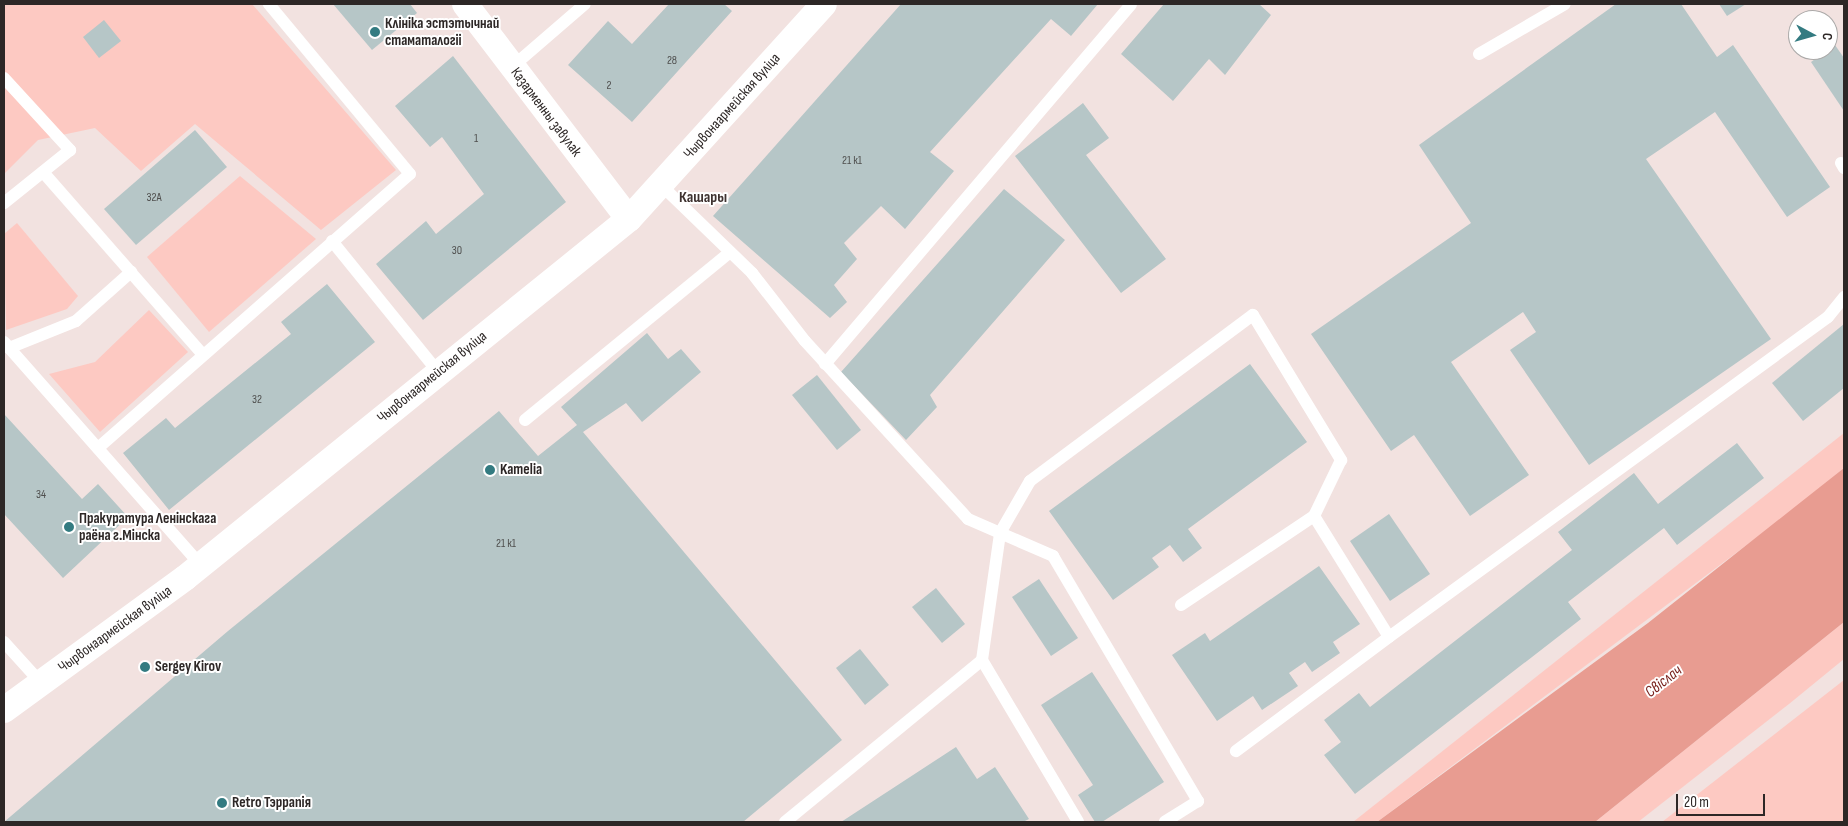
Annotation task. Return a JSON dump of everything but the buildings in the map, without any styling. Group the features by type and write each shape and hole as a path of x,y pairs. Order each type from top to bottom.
{"street":[{"name":"Казарменны завулак","path":"465,4 629,219"},
{"name":"Чырвонаармейская вуліца","path":"4,710 200,564 629,219 824,4"}],"lane":[{"path":"98,448 410,174 269,4"},
{"path":"512,66 585,4"},
{"path":"825,364 1132,4"},
{"path":"1479,54 1564,4"},
{"path":"4,78 70,150 4,203"},
{"path":"43,172 203,355"},
{"path":"661,185 730,252 825,364 968,519 1053,556 1198,801 1165,822"},
{"path":"332,241 438,372"},
{"path":"525,420 730,252"},
{"path":"131,272 76,321 6,345 200,564"},
{"path":"1236,751 1828,317 1844,298"},
{"path":"1078,822 982,660 1000,533 1030,481 1253,315 1341,460 1314,516 1181,605"},
{"path":"1314,516 1389,637"},
{"path":"4,642 41,684"},
{"path":"785,822 982,660"}],"shaded area":[{"path":"4,4 252,4 396,170 321,230 195,124 141,171 95,128 38,140 4,174"},
{"path":"240,176 316,239 209,332 147,257"},
{"path":"17,223 78,296 67,309 6,330 4,234"},
{"path":"149,310 188,352 100,432 49,374 95,362"},
{"path":"1844,433 1844,468 1784,517 1377,822 1353,822"},
{"path":"1844,622 1844,659 1789,704 1638,822 1595,822"},
{"path":"1844,680 1844,822 1662,822"}],"water":[{"name":"Свіслач","path":"1844,468 1844,622 1595,822 1377,822 1648,623"}],"place":[{"name":"Клініка эстэтычнай стаматалогіі","path":"375,32"},
{"name":"Kamelia","path":"490,470"},
{"name":"Пракуратура Ленінскага раёна г.Мінска","path":"69,527"},
{"name":"Sergey Kirov","path":"145,667"},
{"name":"Retro Тэррапія","path":"222,803"}],"district":[{"name":"Кашары","path":"703,198"}]}
